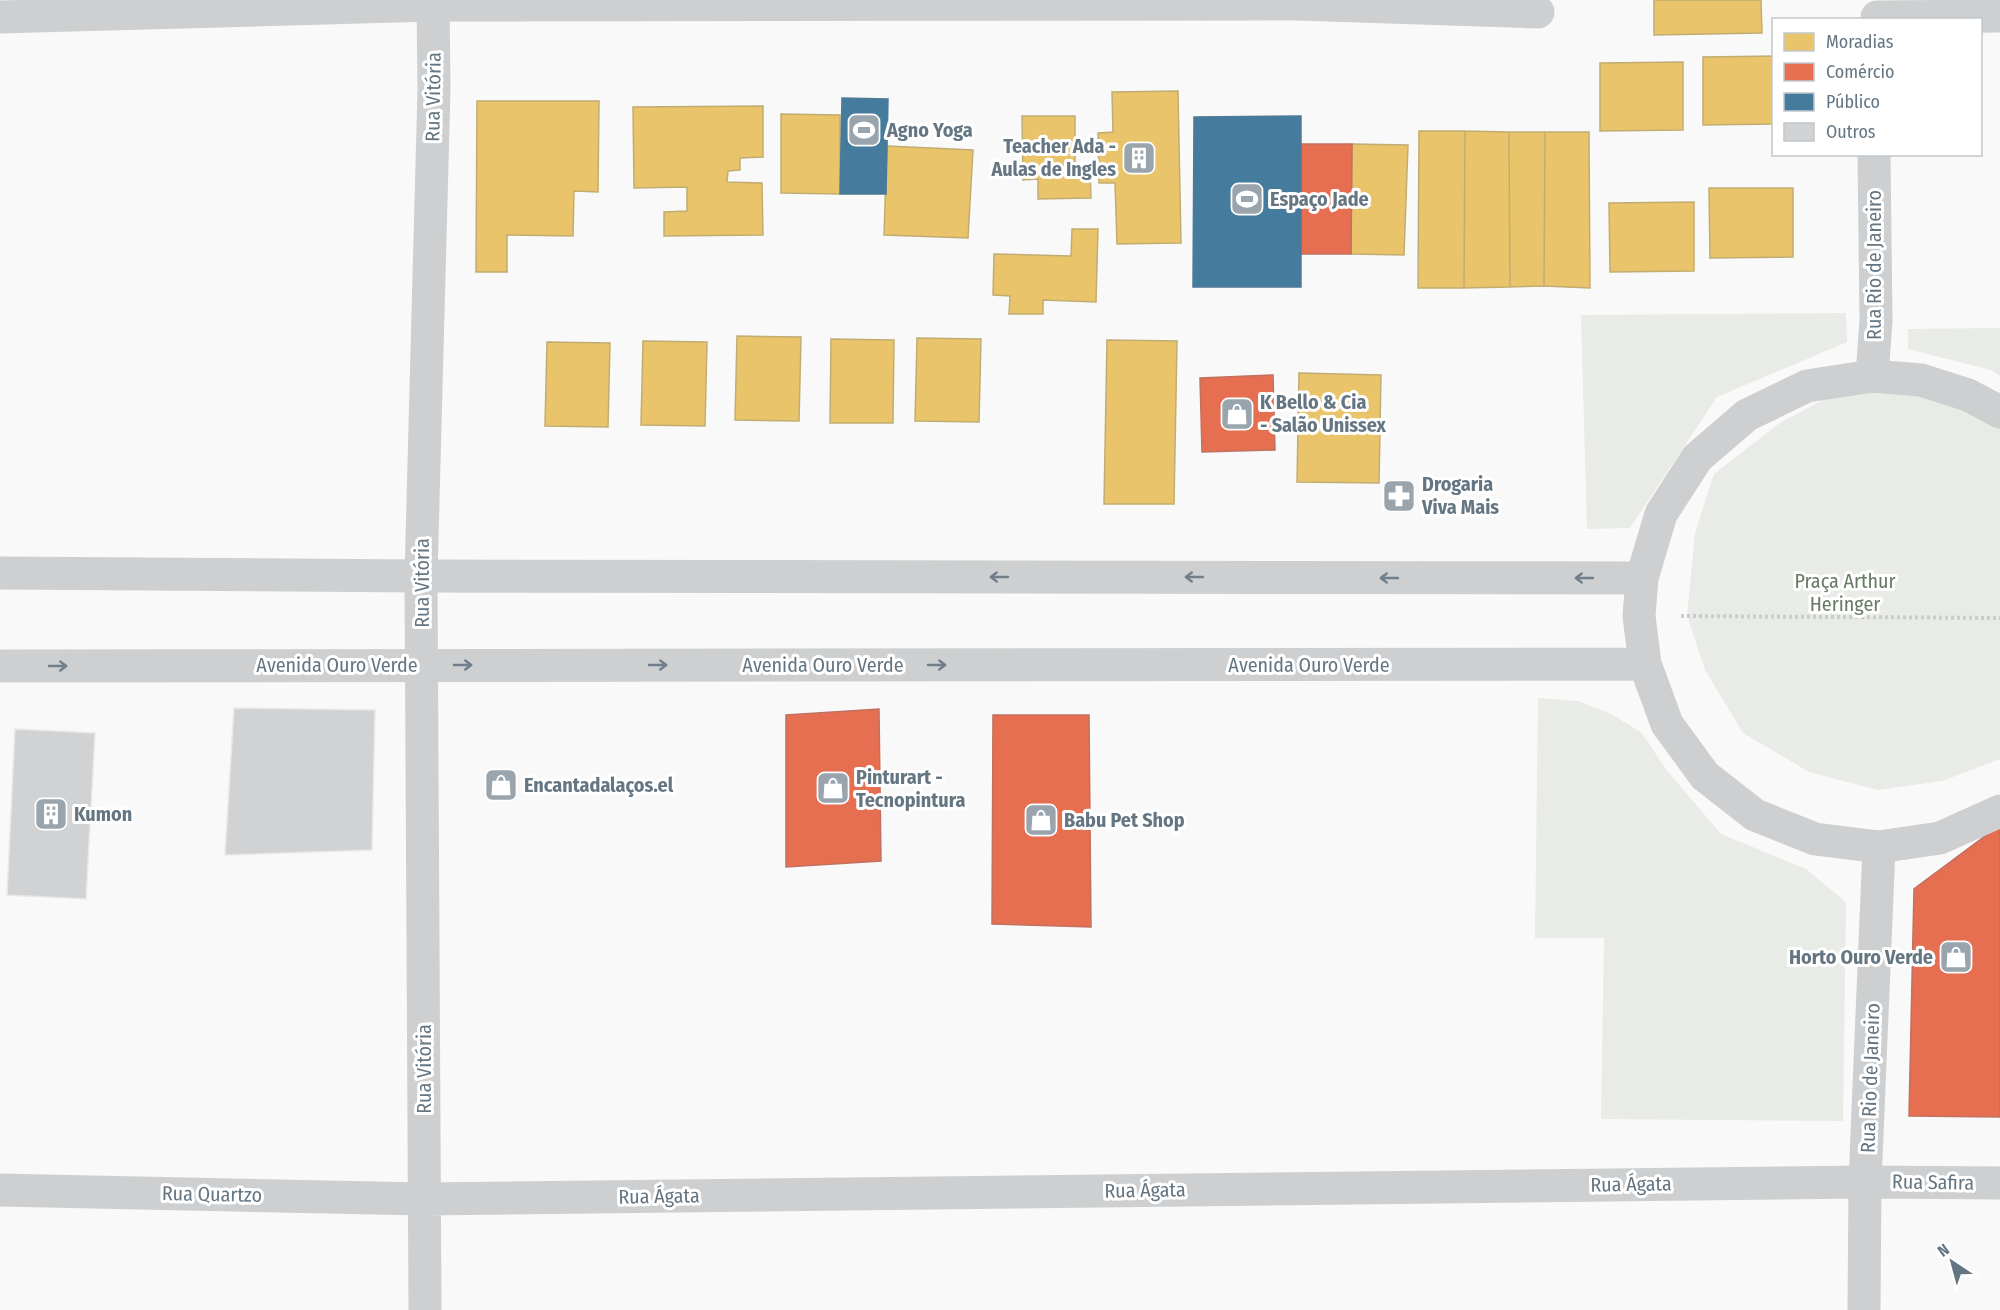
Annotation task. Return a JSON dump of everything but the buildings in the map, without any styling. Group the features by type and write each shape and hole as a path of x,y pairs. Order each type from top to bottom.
{"street":[{"path":"0,16 433,2 1297,4 1538,12"},
{"name":"Rua Vitória","path":"425,1310 421,576 435,89 433,2"},
{"path":"1877,12 2000,16"},
{"name":"Rua Rio de Janeiro","path":"1872,376 1876,320 1874,156"},
{"path":"2000,412 1968,395 1921,380 1872,376 1807,386 1747,415 1697,458 1661,514 1642,578 1640,616 1645,664 1667,724 1705,776 1755,815 1815,839 1879,847 1940,838 2000,811"},
{"path":"0,573 1642,578"},
{"name":"Avenida Ouro Verde","path":"0,666 1645,664"},
{"name":"Rua Rio de Janeiro","path":"1864,1310 1865,1182 1879,847"},
{"name":"Rua Ágata","path":"424,1199 1865,1182"},
{"name":"Rua Safira","path":"1865,1182 2000,1183"},
{"name":"Rua Quartzo","path":"0,1190 424,1199"}],"green space":[{"path":"1846,313 1847,342 1717,397 1630,528 1587,529 1581,315"},
{"path":"2000,328 2000,376 1991,370 1908,349 1908,329"},
{"name":"Praça Arthur Heringer","path":"1899,385 1964,403 2000,427 2000,759 1942,781 1878,790 1809,772 1743,733 1705,670 1687,615 1695,533 1714,474 1781,422 1835,394"},
{"path":"1538,698 1578,701 1611,714 1642,733 1665,768 1721,834 1806,869 1846,902 1843,1121 1601,1119 1604,938 1535,938"}],"place":[{"name":"Agno Yoga","path":"864,130"},
{"name":"Teacher Ada - Aulas de Ingles","path":"1139,158"},
{"name":"Espaço Jade","path":"1247,199"},
{"name":"K Bello & Cia - Salão Unissex","path":"1237,414"},
{"name":"Drogaria Viva Mais","path":"1399,496"},
{"name":"Encantadalaços.el","path":"501,785"},
{"name":"Pinturart - Tecnopintura","path":"833,788"},
{"name":"Kumon","path":"51,814"},
{"name":"Babu Pet Shop","path":"1041,820"},
{"name":"Horto Ouro Verde","path":"1956,957"}]}
